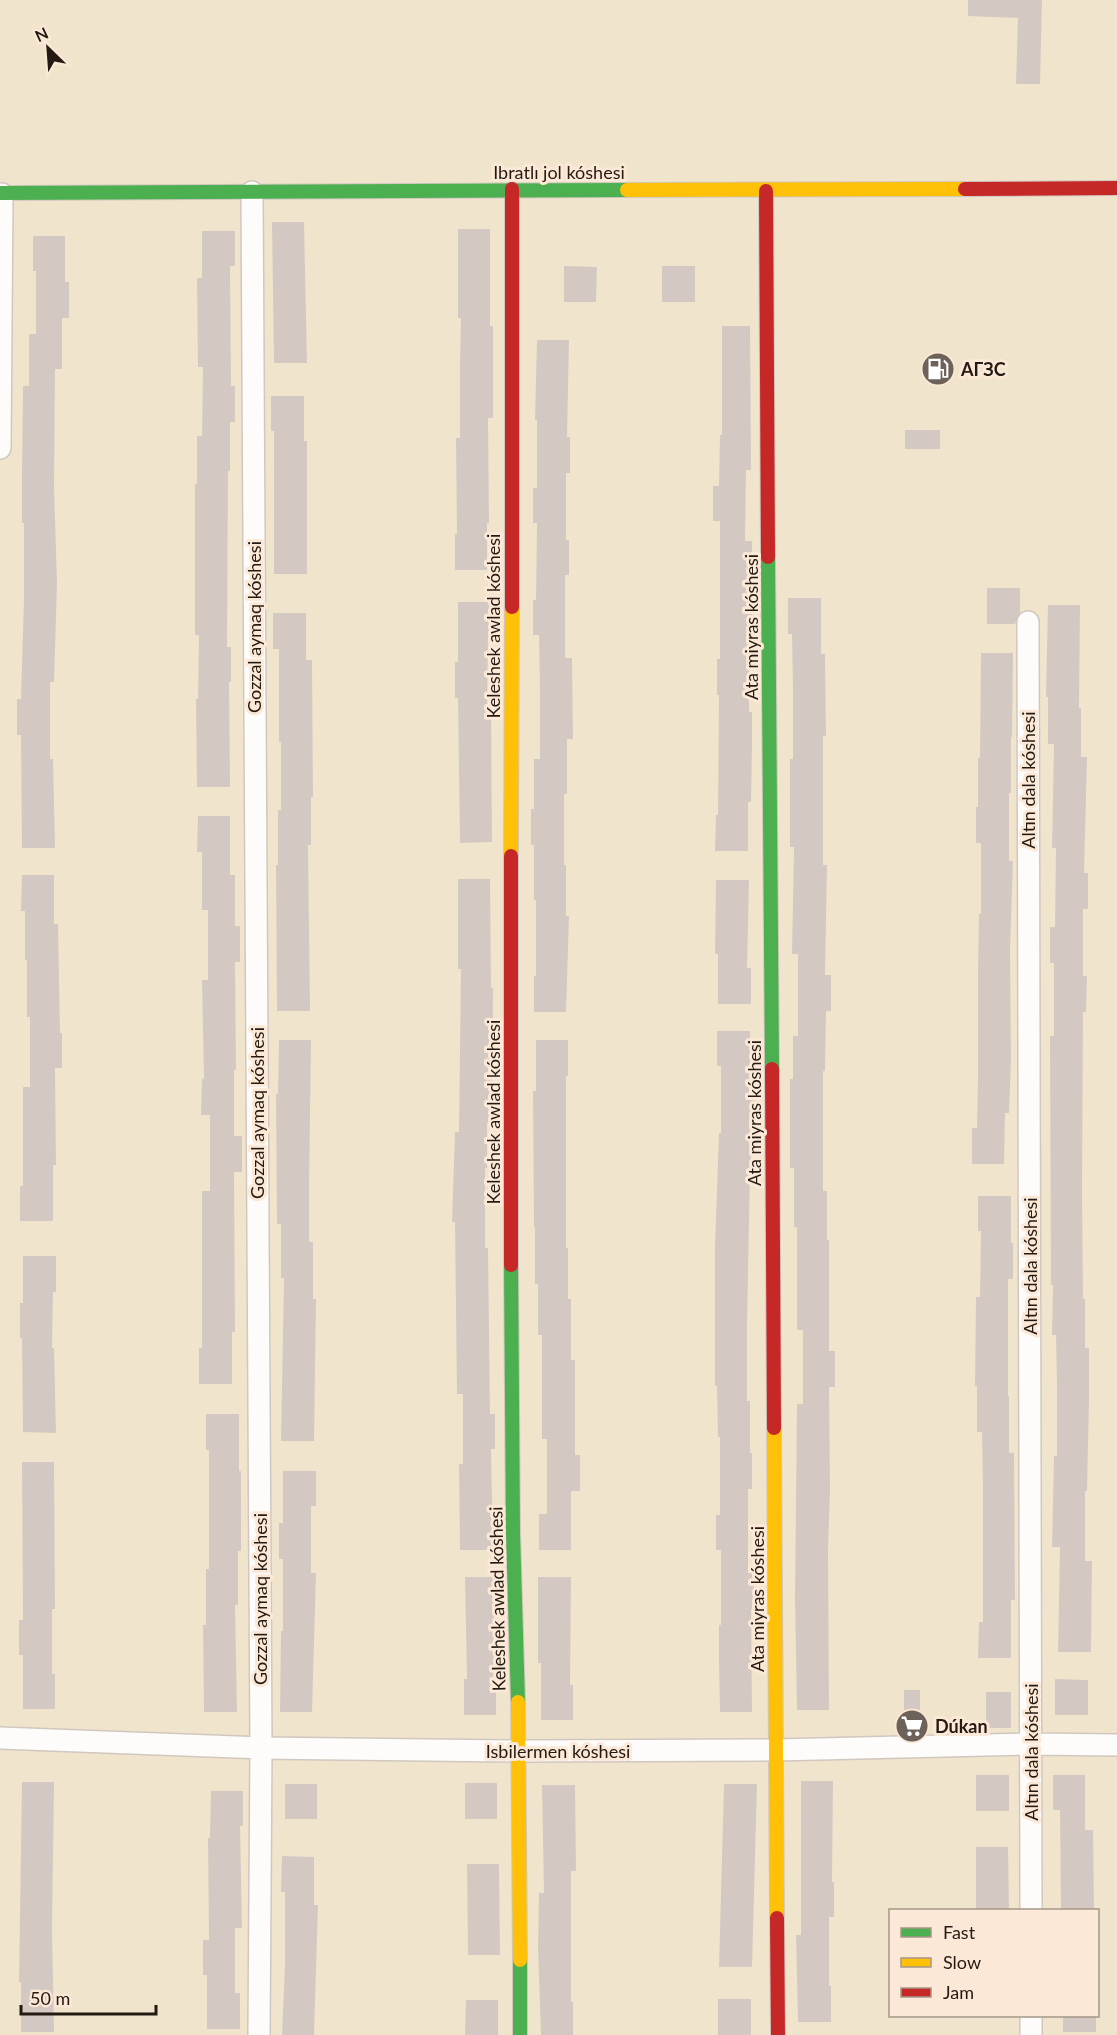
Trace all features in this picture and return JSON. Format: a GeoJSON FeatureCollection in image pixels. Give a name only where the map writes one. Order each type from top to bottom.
{"type":"FeatureCollection","features":[{"type":"Feature","properties":{"kind":"street","name":"Ibratlı jol kóshesi"},"geometry":{"type":"LineString","coordinates":[[1,194],[512,189],[766,191],[1117,188]]}},
{"type":"Feature","properties":{"kind":"street","name":"Keleshek awlad kóshesi"},"geometry":{"type":"LineString","coordinates":[[512,189],[511,1282],[513,1533],[519,1751],[520,2035]]}},
{"type":"Feature","properties":{"kind":"street","name":"Ata miyras kóshesi"},"geometry":{"type":"LineString","coordinates":[[766,191],[778,2035]]}},
{"type":"Feature","properties":{"kind":"street","name":"Gozzal aymaq kóshesi"},"geometry":{"type":"LineString","coordinates":[[252,192],[261,1748],[259,2035]]}},
{"type":"Feature","properties":{"kind":"street"},"geometry":{"type":"LineString","coordinates":[[0,448],[1,194]]}},
{"type":"Feature","properties":{"kind":"street","name":"Altın dala kóshesi"},"geometry":{"type":"LineString","coordinates":[[1028,622],[1031,1909]]}},
{"type":"Feature","properties":{"kind":"street","name":"Isbilermen kóshesi"},"geometry":{"type":"LineString","coordinates":[[0,1738],[261,1748],[519,1751],[776,1750],[1031,1744],[1117,1745]]}},
{"type":"Feature","properties":{"kind":"street"},"geometry":{"type":"LineString","coordinates":[[1031,2017],[1031,2035]]}},
{"type":"Feature","properties":{"kind":"sand"},"geometry":{"type":"Polygon","coordinates":[[[0,0],[1117,0],[1117,2035],[0,2035],[0,0]]]}},
{"type":"Feature","properties":{"kind":"building"},"geometry":{"type":"Polygon","coordinates":[[[968,0],[1042,0],[1040,84],[1016,84],[1018,18],[968,16],[968,0]]]}},
{"type":"Feature","properties":{"kind":"building"},"geometry":{"type":"Polygon","coordinates":[[[272,222],[304,222],[307,363],[274,363],[272,222]]]}},
{"type":"Feature","properties":{"kind":"building"},"geometry":{"type":"Polygon","coordinates":[[[458,229],[490,229],[493,418],[488,418],[487,570],[455,570],[456,438],[460,438],[461,318],[458,318],[458,229]]]}},
{"type":"Feature","properties":{"kind":"building"},"geometry":{"type":"Polygon","coordinates":[[[202,231],[235,231],[235,266],[230,266],[231,386],[235,386],[235,422],[230,422],[230,471],[228,471],[227,647],[231,647],[230,787],[197,787],[196,699],[198,699],[199,635],[195,635],[195,484],[197,484],[197,436],[202,436],[203,367],[198,367],[197,278],[202,278],[202,231]]]}},
{"type":"Feature","properties":{"kind":"building"},"geometry":{"type":"Polygon","coordinates":[[[33,236],[65,236],[65,282],[69,282],[69,318],[62,318],[62,369],[55,369],[54,487],[57,583],[54,682],[50,682],[50,759],[53,759],[55,848],[22,848],[21,735],[17,735],[17,699],[21,699],[24,599],[23,386],[29,386],[29,334],[36,334],[36,271],[33,271],[33,236]]]}},
{"type":"Feature","properties":{"kind":"building"},"geometry":{"type":"Polygon","coordinates":[[[564,266],[597,267],[596,302],[564,302],[564,266]]]}},
{"type":"Feature","properties":{"kind":"building"},"geometry":{"type":"Polygon","coordinates":[[[662,266],[695,266],[695,302],[662,302],[662,266]]]}},
{"type":"Feature","properties":{"kind":"building"},"geometry":{"type":"Polygon","coordinates":[[[722,326],[750,326],[751,470],[746,470],[745,541],[752,541],[749,712],[752,712],[752,747],[751,802],[748,802],[748,851],[715,851],[716,815],[718,815],[717,659],[720,659],[720,521],[713,521],[713,486],[719,486],[720,435],[722,435],[722,326]]]}},
{"type":"Feature","properties":{"kind":"building"},"geometry":{"type":"Polygon","coordinates":[[[537,340],[569,340],[567,437],[570,437],[570,473],[566,473],[566,540],[569,540],[569,575],[565,575],[565,658],[572,658],[573,739],[567,739],[567,794],[564,794],[566,916],[569,916],[566,1012],[534,1012],[536,900],[534,900],[534,845],[531,845],[531,809],[534,809],[534,759],[540,759],[539,635],[533,635],[533,600],[536,600],[537,523],[533,523],[533,488],[537,488],[537,420],[535,420],[537,340]]]}},
{"type":"Feature","properties":{"kind":"building"},"geometry":{"type":"Polygon","coordinates":[[[271,396],[304,396],[304,441],[307,441],[307,574],[274,574],[274,431],[271,431],[271,396]]]}},
{"type":"Feature","properties":{"kind":"building"},"geometry":{"type":"Polygon","coordinates":[[[905,430],[940,430],[940,449],[905,449],[905,430]]]}},
{"type":"Feature","properties":{"kind":"building"},"geometry":{"type":"Polygon","coordinates":[[[987,588],[1020,588],[1020,613],[1015,624],[987,624],[987,588]]]}},
{"type":"Feature","properties":{"kind":"building"},"geometry":{"type":"Polygon","coordinates":[[[788,598],[821,598],[821,654],[825,654],[823,865],[827,865],[825,975],[831,975],[831,1011],[826,1011],[825,1071],[823,1071],[823,1191],[827,1191],[827,1240],[829,1240],[829,1351],[835,1351],[835,1387],[829,1387],[829,1710],[797,1710],[795,1597],[797,1404],[803,1404],[803,1330],[797,1330],[797,1227],[794,1227],[794,1168],[790,1168],[790,1079],[793,1079],[793,1036],[798,1036],[798,954],[792,954],[794,847],[790,847],[790,759],[793,759],[793,689],[792,634],[788,634],[788,598]]]}},
{"type":"Feature","properties":{"kind":"building"},"geometry":{"type":"Polygon","coordinates":[[[458,602],[490,602],[487,710],[491,710],[492,842],[460,843],[458,698],[455,698],[455,662],[458,662],[458,602]]]}},
{"type":"Feature","properties":{"kind":"building"},"geometry":{"type":"Polygon","coordinates":[[[1048,605],[1080,605],[1081,757],[1087,757],[1084,873],[1088,873],[1088,909],[1083,909],[1083,976],[1087,976],[1086,1012],[1083,1012],[1082,1191],[1085,1348],[1089,1348],[1085,1561],[1092,1561],[1091,1652],[1058,1652],[1060,1547],[1052,1547],[1054,1456],[1057,1456],[1057,1384],[1056,1335],[1052,1335],[1053,1285],[1051,1285],[1050,1036],[1054,1036],[1054,963],[1050,963],[1050,927],[1055,927],[1056,848],[1052,848],[1054,744],[1048,744],[1048,697],[1046,697],[1048,605]]]}},
{"type":"Feature","properties":{"kind":"building"},"geometry":{"type":"Polygon","coordinates":[[[273,613],[306,613],[306,660],[312,660],[313,797],[311,797],[311,845],[308,845],[310,1011],[277,1011],[276,865],[278,865],[278,810],[281,810],[281,742],[279,742],[279,649],[273,649],[273,613]]]}},
{"type":"Feature","properties":{"kind":"building"},"geometry":{"type":"Polygon","coordinates":[[[981,653],[1013,653],[1011,793],[1009,793],[1009,861],[1013,861],[1010,949],[1011,1061],[1009,1113],[1005,1113],[1004,1164],[972,1164],[972,1128],[977,1128],[979,914],[981,914],[981,843],[976,843],[976,807],[978,807],[978,758],[980,758],[981,653]]]}},
{"type":"Feature","properties":{"kind":"building"},"geometry":{"type":"Polygon","coordinates":[[[198,816],[230,816],[230,875],[235,875],[235,926],[240,926],[240,962],[235,962],[234,1136],[242,1136],[242,1172],[234,1172],[235,1332],[232,1332],[232,1384],[199,1384],[199,1348],[202,1348],[202,1191],[210,1191],[210,1115],[201,1115],[202,1079],[204,1079],[202,980],[208,980],[208,910],[202,910],[202,852],[197,852],[198,816]]]}},
{"type":"Feature","properties":{"kind":"building"},"geometry":{"type":"Polygon","coordinates":[[[22,875],[54,875],[54,924],[58,924],[62,1068],[55,1068],[56,1165],[53,1165],[53,1221],[20,1221],[20,1186],[23,1186],[23,1087],[30,1087],[30,1017],[27,1017],[25,911],[21,911],[22,875]]]}},
{"type":"Feature","properties":{"kind":"building"},"geometry":{"type":"Polygon","coordinates":[[[458,879],[490,879],[491,988],[493,988],[492,1123],[487,1123],[485,1248],[488,1248],[490,1414],[495,1414],[495,1449],[491,1449],[493,1550],[460,1550],[459,1464],[463,1464],[463,1394],[457,1394],[455,1222],[452,1222],[455,1132],[459,1132],[461,969],[458,969],[458,879]]]}},
{"type":"Feature","properties":{"kind":"building"},"geometry":{"type":"Polygon","coordinates":[[[716,880],[749,880],[747,968],[751,968],[751,1004],[718,1004],[718,954],[715,954],[716,880]]]}},
{"type":"Feature","properties":{"kind":"building"},"geometry":{"type":"Polygon","coordinates":[[[717,1031],[750,1031],[750,1090],[754,1090],[754,1126],[751,1126],[747,1326],[747,1401],[750,1401],[750,1453],[752,1453],[752,1489],[748,1489],[748,1573],[754,1573],[754,1609],[751,1609],[752,1712],[720,1712],[721,1550],[716,1550],[716,1515],[720,1515],[720,1437],[718,1437],[717,1386],[715,1386],[715,1246],[719,1133],[721,1133],[721,1066],[717,1066],[717,1031]]]}},
{"type":"Feature","properties":{"kind":"building"},"geometry":{"type":"Polygon","coordinates":[[[279,1040],[311,1040],[309,1242],[313,1242],[313,1299],[316,1299],[314,1441],[281,1441],[284,1278],[281,1278],[281,1224],[277,1224],[276,1094],[278,1094],[279,1040]]]}},
{"type":"Feature","properties":{"kind":"building"},"geometry":{"type":"Polygon","coordinates":[[[536,1040],[568,1040],[566,1248],[568,1248],[568,1299],[571,1299],[571,1360],[575,1360],[575,1455],[580,1455],[580,1491],[571,1491],[571,1550],[539,1550],[539,1514],[547,1514],[547,1439],[542,1439],[542,1335],[538,1335],[538,1284],[535,1284],[533,1091],[536,1091],[536,1040]]]}},
{"type":"Feature","properties":{"kind":"building"},"geometry":{"type":"Polygon","coordinates":[[[978,1196],[1011,1196],[1013,1279],[1008,1279],[1008,1396],[1009,1453],[1014,1453],[1015,1600],[1011,1600],[1011,1658],[978,1658],[979,1622],[983,1622],[983,1489],[982,1432],[977,1432],[977,1386],[975,1386],[976,1297],[980,1297],[981,1231],[978,1231],[978,1196]]]}},
{"type":"Feature","properties":{"kind":"building"},"geometry":{"type":"Polygon","coordinates":[[[23,1256],[56,1256],[52,1348],[54,1348],[56,1433],[23,1432],[20,1303],[23,1303],[23,1256]]]}},
{"type":"Feature","properties":{"kind":"building"},"geometry":{"type":"Polygon","coordinates":[[[206,1414],[239,1414],[241,1551],[238,1551],[238,1605],[235,1605],[237,1712],[204,1712],[203,1625],[206,1625],[206,1569],[209,1569],[209,1450],[206,1450],[206,1414]]]}},
{"type":"Feature","properties":{"kind":"building"},"geometry":{"type":"Polygon","coordinates":[[[22,1462],[54,1462],[55,1609],[52,1609],[52,1674],[55,1674],[55,1709],[23,1709],[23,1655],[19,1655],[19,1620],[23,1620],[22,1462]]]}},
{"type":"Feature","properties":{"kind":"building"},"geometry":{"type":"Polygon","coordinates":[[[283,1471],[316,1471],[316,1506],[311,1506],[311,1573],[316,1573],[312,1712],[280,1712],[283,1559],[279,1559],[279,1523],[283,1523],[283,1471]]]}},
{"type":"Feature","properties":{"kind":"building"},"geometry":{"type":"Polygon","coordinates":[[[465,1577],[493,1577],[493,1582],[497,1582],[499,1666],[496,1666],[496,1715],[464,1715],[464,1679],[467,1679],[465,1577]]]}},
{"type":"Feature","properties":{"kind":"building"},"geometry":{"type":"Polygon","coordinates":[[[538,1577],[571,1577],[570,1685],[573,1685],[573,1720],[541,1720],[541,1663],[538,1663],[538,1577]]]}},
{"type":"Feature","properties":{"kind":"building"},"geometry":{"type":"Polygon","coordinates":[[[1055,1679],[1088,1680],[1088,1715],[1055,1715],[1055,1679]]]}},
{"type":"Feature","properties":{"kind":"building"},"geometry":{"type":"Polygon","coordinates":[[[904,1690],[920,1690],[920,1729],[904,1729],[904,1690]]]}},
{"type":"Feature","properties":{"kind":"building"},"geometry":{"type":"Polygon","coordinates":[[[986,1692],[1011,1692],[1011,1728],[986,1728],[986,1692]]]}},
{"type":"Feature","properties":{"kind":"building"},"geometry":{"type":"Polygon","coordinates":[[[976,1775],[1009,1775],[1009,1811],[976,1811],[976,1775]]]}},
{"type":"Feature","properties":{"kind":"building"},"geometry":{"type":"Polygon","coordinates":[[[1053,1775],[1085,1775],[1085,1830],[1093,1830],[1094,1909],[1061,1909],[1060,1810],[1053,1810],[1053,1775]]]}},
{"type":"Feature","properties":{"kind":"building"},"geometry":{"type":"Polygon","coordinates":[[[801,1781],[833,1781],[834,1917],[829,1917],[831,2022],[798,2022],[796,1935],[801,1935],[801,1781]]]}},
{"type":"Feature","properties":{"kind":"building"},"geometry":{"type":"Polygon","coordinates":[[[22,1782],[54,1782],[52,1930],[54,2032],[21,2032],[21,1982],[19,1982],[22,1782]]]}},
{"type":"Feature","properties":{"kind":"building"},"geometry":{"type":"Polygon","coordinates":[[[465,1783],[497,1783],[497,1819],[465,1819],[465,1783]]]}},
{"type":"Feature","properties":{"kind":"building"},"geometry":{"type":"Polygon","coordinates":[[[285,1784],[317,1784],[317,1819],[285,1819],[285,1784]]]}},
{"type":"Feature","properties":{"kind":"building"},"geometry":{"type":"Polygon","coordinates":[[[724,1784],[757,1784],[752,1967],[719,1967],[724,1784]]]}},
{"type":"Feature","properties":{"kind":"building"},"geometry":{"type":"Polygon","coordinates":[[[542,1785],[575,1785],[576,1871],[571,1871],[573,2035],[541,2035],[538,1948],[539,1893],[544,1893],[542,1785]]]}},
{"type":"Feature","properties":{"kind":"building"},"geometry":{"type":"Polygon","coordinates":[[[211,1791],[243,1791],[243,1826],[240,1826],[242,1928],[235,1928],[235,1993],[240,1993],[240,2029],[207,2029],[207,1975],[203,1975],[203,1940],[209,1940],[208,1838],[210,1838],[211,1791]]]}},
{"type":"Feature","properties":{"kind":"building"},"geometry":{"type":"Polygon","coordinates":[[[976,1847],[1008,1847],[1009,1909],[976,1909],[976,1847]]]}},
{"type":"Feature","properties":{"kind":"building"},"geometry":{"type":"Polygon","coordinates":[[[282,1856],[314,1857],[314,1905],[318,1905],[314,2035],[282,2035],[285,1892],[281,1892],[282,1856]]]}},
{"type":"Feature","properties":{"kind":"building"},"geometry":{"type":"Polygon","coordinates":[[[467,1864],[499,1864],[500,1955],[468,1955],[467,1864]]]}},
{"type":"Feature","properties":{"kind":"building"},"geometry":{"type":"Polygon","coordinates":[[[718,1999],[751,1999],[751,2035],[718,2035],[718,1999]]]}},
{"type":"Feature","properties":{"kind":"building"},"geometry":{"type":"Polygon","coordinates":[[[466,2000],[498,2000],[498,2035],[465,2035],[466,2000]]]}},
{"type":"Feature","properties":{"kind":"building"},"geometry":{"type":"Polygon","coordinates":[[[1063,2017],[1096,2017],[1096,2032],[1063,2032],[1063,2017]]]}},
{"type":"Feature","properties":{"kind":"traffic: fast"},"geometry":{"type":"LineString","coordinates":[[0,193],[627,190]]}},
{"type":"Feature","properties":{"kind":"traffic: fast"},"geometry":{"type":"LineString","coordinates":[[768,557],[772,1069]]}},
{"type":"Feature","properties":{"kind":"traffic: fast"},"geometry":{"type":"LineString","coordinates":[[511,1265],[513,1533],[518,1702]]}},
{"type":"Feature","properties":{"kind":"traffic: fast"},"geometry":{"type":"LineString","coordinates":[[520,1960],[520,2035]]}},
{"type":"Feature","properties":{"kind":"traffic: slow"},"geometry":{"type":"LineString","coordinates":[[627,190],[965,189]]}},
{"type":"Feature","properties":{"kind":"traffic: slow"},"geometry":{"type":"LineString","coordinates":[[511,856],[512,607]]}},
{"type":"Feature","properties":{"kind":"traffic: slow"},"geometry":{"type":"LineString","coordinates":[[774,1428],[777,1918]]}},
{"type":"Feature","properties":{"kind":"traffic: slow"},"geometry":{"type":"LineString","coordinates":[[518,1702],[520,1960]]}},
{"type":"Feature","properties":{"kind":"traffic: jam"},"geometry":{"type":"LineString","coordinates":[[965,189],[1117,188]]}},
{"type":"Feature","properties":{"kind":"traffic: jam"},"geometry":{"type":"LineString","coordinates":[[512,189],[512,607]]}},
{"type":"Feature","properties":{"kind":"traffic: jam"},"geometry":{"type":"LineString","coordinates":[[766,191],[768,557]]}},
{"type":"Feature","properties":{"kind":"traffic: jam"},"geometry":{"type":"LineString","coordinates":[[511,856],[511,1265]]}},
{"type":"Feature","properties":{"kind":"traffic: jam"},"geometry":{"type":"LineString","coordinates":[[772,1069],[774,1428]]}},
{"type":"Feature","properties":{"kind":"traffic: jam"},"geometry":{"type":"LineString","coordinates":[[777,1918],[778,2035]]}},
{"type":"Feature","properties":{"kind":"place","name":"АГЗС"},"geometry":{"type":"Point","coordinates":[938,369]}},
{"type":"Feature","properties":{"kind":"place","name":"Dúkan"},"geometry":{"type":"Point","coordinates":[912,1726]}}]}
